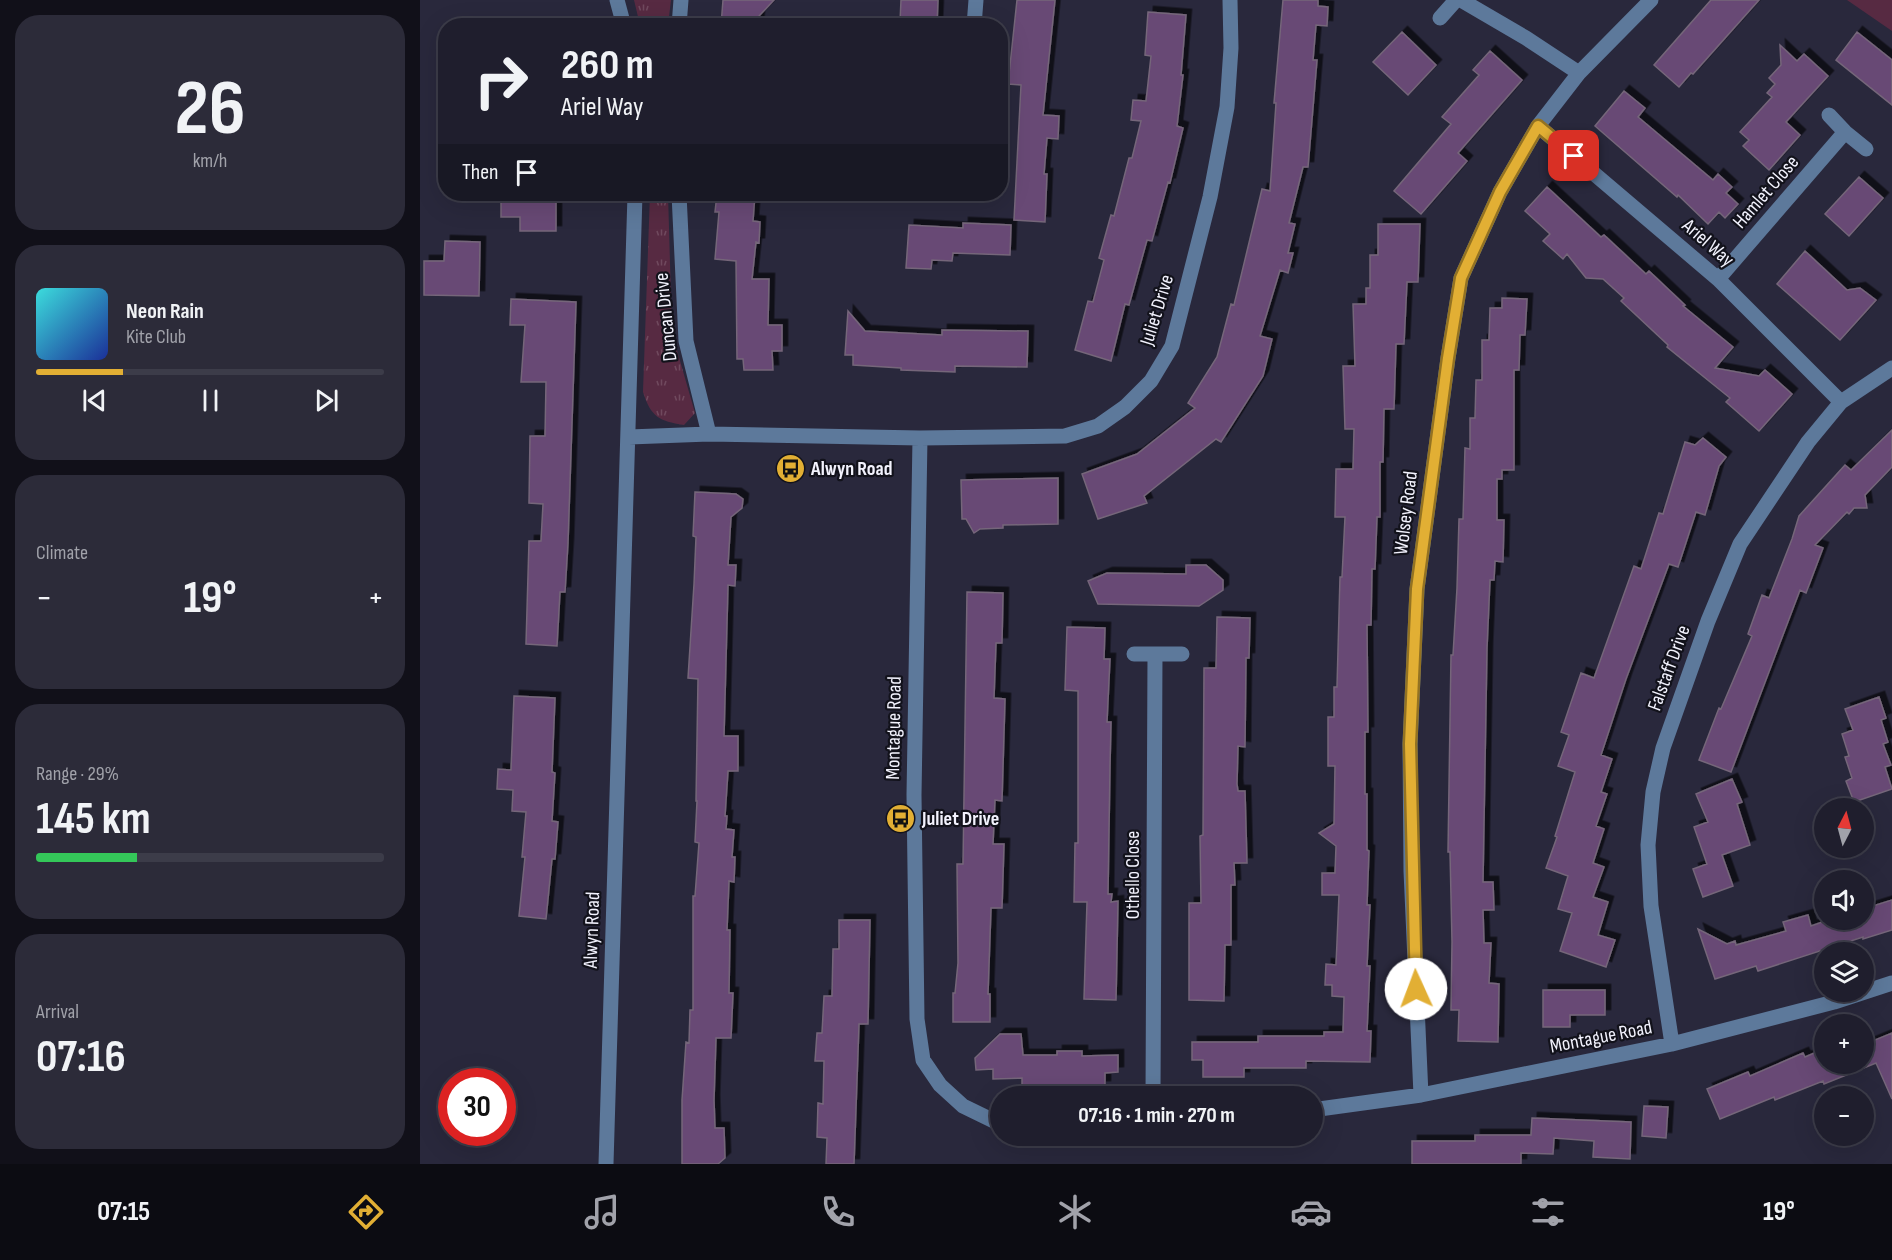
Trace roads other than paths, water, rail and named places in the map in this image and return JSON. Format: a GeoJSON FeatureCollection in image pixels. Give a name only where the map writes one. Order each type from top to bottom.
{"type":"FeatureCollection","features":[{"type":"Feature","properties":{"kind":"street"},"geometry":{"type":"LineString","coordinates":[[616,0],[622,18]]}},
{"type":"Feature","properties":{"kind":"street"},"geometry":{"type":"LineString","coordinates":[[680,18],[681,0]]}},
{"type":"Feature","properties":{"kind":"street"},"geometry":{"type":"LineString","coordinates":[[975,18],[976,0]]}},
{"type":"Feature","properties":{"kind":"street","name":"Juliet Drive"},"geometry":{"type":"LineString","coordinates":[[629,437],[709,434],[920,438],[1065,436],[1098,426],[1125,407],[1151,381],[1172,346],[1210,197],[1227,107],[1231,48],[1230,0]]}},
{"type":"Feature","properties":{"kind":"street"},"geometry":{"type":"LineString","coordinates":[[1440,18],[1456,0]]}},
{"type":"Feature","properties":{"kind":"street"},"geometry":{"type":"LineString","coordinates":[[1461,0],[1526,38],[1579,73]]}},
{"type":"Feature","properties":{"kind":"street","name":"Wolsey Road"},"geometry":{"type":"LineString","coordinates":[[1421,1095],[1412,871],[1410,744],[1417,589],[1461,278],[1500,192],[1538,126],[1579,73],[1651,0]]}},
{"type":"Feature","properties":{"kind":"street"},"geometry":{"type":"LineString","coordinates":[[1829,115],[1866,149]]}},
{"type":"Feature","properties":{"kind":"street","name":"Ariel Way"},"geometry":{"type":"LineString","coordinates":[[1538,126],[1718,279],[1841,402]]}},
{"type":"Feature","properties":{"kind":"street","name":"Hamlet Close"},"geometry":{"type":"LineString","coordinates":[[1718,279],[1845,132]]}},
{"type":"Feature","properties":{"kind":"street","name":"Alwyn Road"},"geometry":{"type":"LineString","coordinates":[[606,1164],[635,201]]}},
{"type":"Feature","properties":{"kind":"street","name":"Duncan Drive"},"geometry":{"type":"LineString","coordinates":[[679,201],[686,340],[709,434]]}},
{"type":"Feature","properties":{"kind":"street","name":"Falstaff Drive"},"geometry":{"type":"LineString","coordinates":[[1672,1044],[1652,906],[1648,845],[1653,792],[1662,748],[1708,621],[1740,544],[1808,442],[1841,402],[1892,369]]}},
{"type":"Feature","properties":{"kind":"street","name":"Montague Road"},"geometry":{"type":"LineString","coordinates":[[920,438],[914,795],[917,1019],[923,1060],[940,1085],[963,1106],[990,1120]]}},
{"type":"Feature","properties":{"kind":"street"},"geometry":{"type":"LineString","coordinates":[[1134,654],[1182,654]]}},
{"type":"Feature","properties":{"kind":"street","name":"Othello Close"},"geometry":{"type":"LineString","coordinates":[[1153,1086],[1155,654]]}},
{"type":"Feature","properties":{"kind":"street","name":"Montague Road"},"geometry":{"type":"LineString","coordinates":[[1323,1108],[1421,1095],[1672,1044],[1834,1002],[1892,983]]}},
{"type":"Feature","properties":{"kind":"place","name":"Alwyn Road"},"geometry":{"type":"Point","coordinates":[790,469]}},
{"type":"Feature","properties":{"kind":"place","name":"Juliet Drive"},"geometry":{"type":"Point","coordinates":[901,819]}}]}
